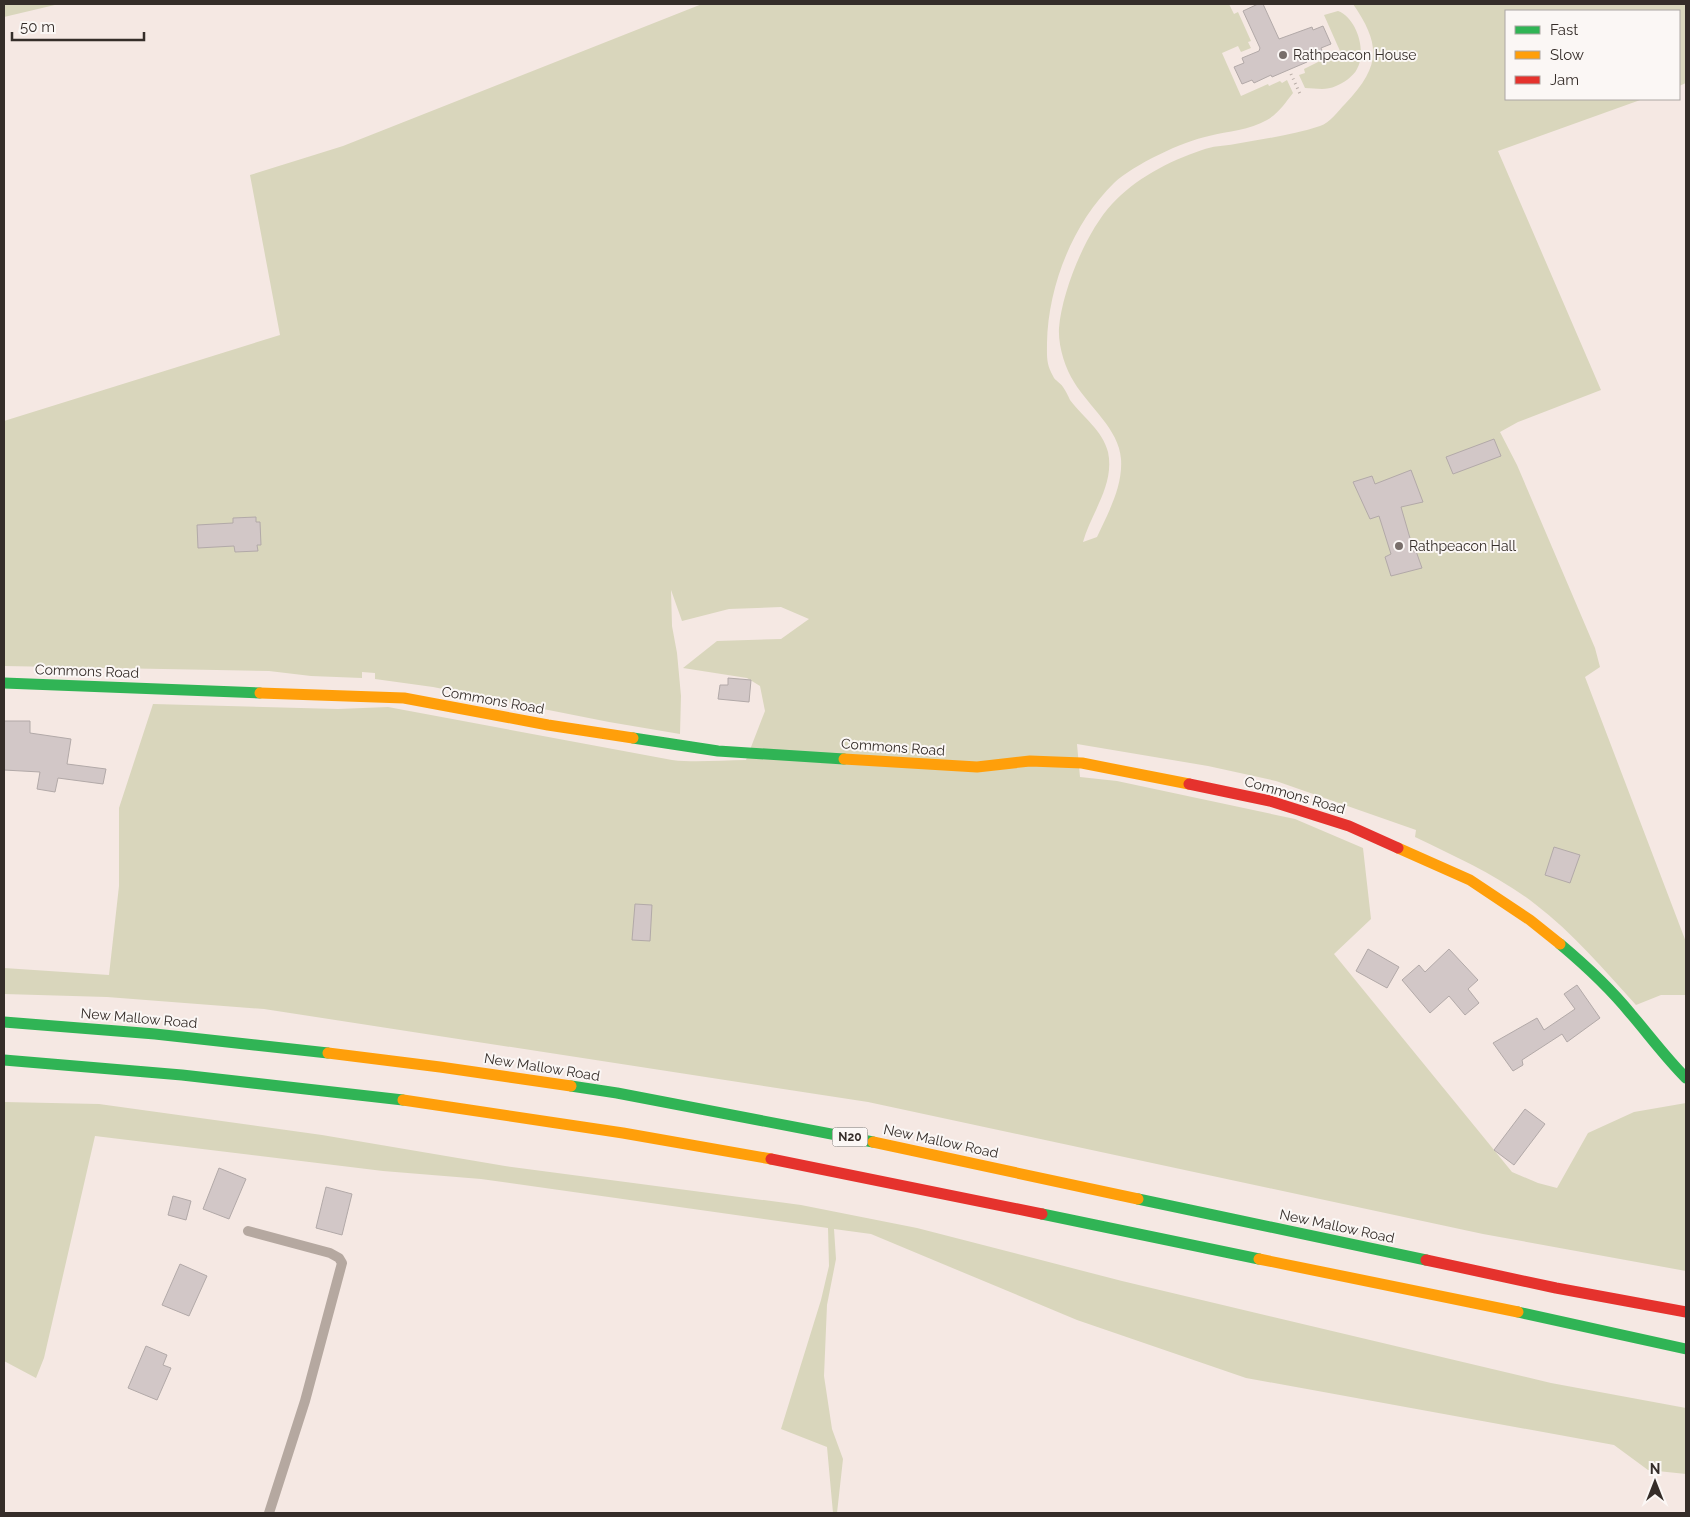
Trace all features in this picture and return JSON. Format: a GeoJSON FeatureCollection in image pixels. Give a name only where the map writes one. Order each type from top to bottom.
{"type":"FeatureCollection","features":[{"type":"Feature","properties":{"kind":"main road","name":"Commons Road"},"geometry":{"type":"LineString","coordinates":[[4,683],[404,698],[548,725],[718,751],[977,767],[1030,761],[1082,763],[1270,801],[1349,826],[1470,880],[1530,920],[1583,963],[1630,1012],[1669,1061],[1686,1078]]}},
{"type":"Feature","properties":{"kind":"main road","name":"New Mallow Road"},"geometry":{"type":"LineString","coordinates":[[4,1022],[164,1035],[329,1053],[617,1093],[849,1137],[1556,1288],[1686,1312]]}},
{"type":"Feature","properties":{"kind":"main road"},"geometry":{"type":"LineString","coordinates":[[4,1060],[242,1081],[367,1096],[560,1123],[714,1149],[926,1190],[1686,1350]]}},
{"type":"Feature","properties":{"kind":"lane"},"geometry":{"type":"LineString","coordinates":[[248,1231],[330,1253],[339,1258],[342,1263],[305,1401],[269,1513]]}},
{"type":"Feature","properties":{"kind":"path"},"geometry":{"type":"LineString","coordinates":[[1291,74],[1300,94]]}},
{"type":"Feature","properties":{"kind":"shaded area"},"geometry":{"type":"Polygon","coordinates":[[[4,4],[59,4],[4,17],[4,4]]]}},
{"type":"Feature","properties":{"kind":"shaded area"},"geometry":{"type":"Polygon","coordinates":[[[702,4],[1229,4],[1234,14],[1238,12],[1251,41],[1248,42],[1251,48],[1241,52],[1238,46],[1222,53],[1241,96],[1268,84],[1269,86],[1287,80],[1293,93],[1278,111],[1267,120],[1246,128],[1186,143],[1159,155],[1122,176],[1099,199],[1075,236],[1058,278],[1052,300],[1048,321],[1048,364],[1054,378],[1062,385],[1070,400],[1102,437],[1108,452],[1108,476],[1105,487],[1083,542],[1097,537],[1106,519],[1120,480],[1121,459],[1115,438],[1080,391],[1068,370],[1061,349],[1059,328],[1065,297],[1077,263],[1102,216],[1121,195],[1153,172],[1190,154],[1210,148],[1299,132],[1320,126],[1330,120],[1357,91],[1371,67],[1373,56],[1369,32],[1353,4],[1686,4],[1686,83],[1680,86],[1680,10],[1505,10],[1505,100],[1640,100],[1498,151],[1601,390],[1518,422],[1500,432],[1517,465],[1595,648],[1600,667],[1585,677],[1686,942],[1686,995],[1661,995],[1636,1005],[1575,939],[1549,915],[1521,894],[1492,876],[1415,837],[1416,830],[1276,781],[1208,766],[1077,744],[1080,777],[1117,781],[1295,819],[1363,848],[1371,919],[1334,954],[1512,1172],[1538,1183],[1557,1188],[1588,1133],[1634,1112],[1686,1103],[1686,1271],[1483,1234],[868,1102],[264,1009],[107,997],[4,994],[4,968],[109,975],[119,886],[119,808],[153,704],[338,709],[388,707],[672,760],[746,760],[765,711],[760,686],[747,678],[683,668],[717,641],[781,639],[809,619],[781,607],[729,609],[682,621],[671,590],[672,626],[677,653],[681,696],[680,734],[433,687],[375,679],[375,673],[362,672],[362,678],[311,676],[269,671],[4,666],[4,421],[280,335],[250,175],[343,146],[702,4]]]}},
{"type":"Feature","properties":{"kind":"shaded area"},"geometry":{"type":"Polygon","coordinates":[[[1338,11],[1350,21],[1358,36],[1361,54],[1357,69],[1348,79],[1332,88],[1305,88],[1299,75],[1305,73],[1304,69],[1340,51],[1324,15],[1338,11]]]}},
{"type":"Feature","properties":{"kind":"shaded area"},"geometry":{"type":"Polygon","coordinates":[[[4,1102],[99,1104],[322,1135],[505,1166],[801,1205],[917,1228],[1122,1281],[1551,1383],[1686,1408],[1686,1474],[1648,1470],[1614,1445],[1246,1378],[1077,1320],[871,1234],[834,1229],[836,1259],[827,1305],[824,1376],[832,1429],[843,1459],[837,1513],[833,1513],[827,1447],[781,1429],[821,1300],[829,1266],[828,1228],[481,1179],[383,1171],[95,1136],[44,1358],[36,1378],[4,1361],[4,1102]]]}},
{"type":"Feature","properties":{"kind":"building","name":"Rathpeacon House"},"geometry":{"type":"Polygon","coordinates":[[[1258,4],[1263,4],[1279,39],[1312,27],[1313,30],[1323,26],[1331,44],[1321,48],[1323,53],[1306,60],[1307,62],[1272,77],[1271,75],[1254,83],[1252,80],[1242,84],[1234,67],[1244,63],[1242,58],[1259,51],[1260,48],[1243,11],[1258,4]]]}},
{"type":"Feature","properties":{"kind":"building"},"geometry":{"type":"Polygon","coordinates":[[[1494,439],[1501,456],[1453,474],[1446,457],[1494,439]]]}},
{"type":"Feature","properties":{"kind":"building"},"geometry":{"type":"Polygon","coordinates":[[[1411,470],[1423,502],[1401,507],[1414,552],[1416,551],[1422,568],[1391,576],[1385,557],[1391,554],[1379,516],[1370,519],[1353,482],[1372,476],[1375,484],[1411,470]]]}},
{"type":"Feature","properties":{"kind":"building"},"geometry":{"type":"Polygon","coordinates":[[[256,517],[256,522],[260,522],[261,545],[257,545],[258,551],[235,552],[234,546],[198,548],[197,525],[233,523],[233,518],[256,517]]]}},
{"type":"Feature","properties":{"kind":"building"},"geometry":{"type":"Polygon","coordinates":[[[728,678],[751,680],[749,702],[718,699],[720,685],[728,685],[728,678]]]}},
{"type":"Feature","properties":{"kind":"building"},"geometry":{"type":"Polygon","coordinates":[[[4,721],[30,721],[30,733],[71,739],[67,764],[106,769],[103,784],[58,778],[55,792],[37,789],[40,772],[4,770],[4,721]]]}},
{"type":"Feature","properties":{"kind":"building"},"geometry":{"type":"Polygon","coordinates":[[[1554,847],[1580,855],[1570,883],[1545,875],[1554,847]]]}},
{"type":"Feature","properties":{"kind":"building"},"geometry":{"type":"Polygon","coordinates":[[[635,904],[652,905],[650,941],[632,940],[635,904]]]}},
{"type":"Feature","properties":{"kind":"building"},"geometry":{"type":"Polygon","coordinates":[[[1368,949],[1399,967],[1387,988],[1356,971],[1368,949]]]}},
{"type":"Feature","properties":{"kind":"building"},"geometry":{"type":"Polygon","coordinates":[[[1449,949],[1478,980],[1468,989],[1479,1003],[1465,1015],[1449,996],[1430,1013],[1402,980],[1419,965],[1425,972],[1449,949]]]}},
{"type":"Feature","properties":{"kind":"building"},"geometry":{"type":"Polygon","coordinates":[[[1577,985],[1600,1018],[1567,1042],[1562,1034],[1522,1060],[1523,1065],[1513,1071],[1493,1043],[1537,1018],[1544,1030],[1575,1009],[1564,994],[1577,985]]]}},
{"type":"Feature","properties":{"kind":"building"},"geometry":{"type":"Polygon","coordinates":[[[1525,1109],[1545,1124],[1514,1165],[1494,1150],[1525,1109]]]}},
{"type":"Feature","properties":{"kind":"building"},"geometry":{"type":"Polygon","coordinates":[[[219,1168],[246,1179],[229,1219],[203,1209],[219,1168]]]}},
{"type":"Feature","properties":{"kind":"building"},"geometry":{"type":"Polygon","coordinates":[[[326,1187],[352,1194],[342,1235],[316,1228],[326,1187]]]}},
{"type":"Feature","properties":{"kind":"building"},"geometry":{"type":"Polygon","coordinates":[[[173,1196],[191,1201],[186,1220],[168,1215],[173,1196]]]}},
{"type":"Feature","properties":{"kind":"building"},"geometry":{"type":"Polygon","coordinates":[[[180,1264],[207,1276],[189,1316],[162,1305],[180,1264]]]}},
{"type":"Feature","properties":{"kind":"building"},"geometry":{"type":"Polygon","coordinates":[[[146,1346],[167,1355],[163,1365],[171,1368],[157,1400],[128,1388],[146,1346]]]}},
{"type":"Feature","properties":{"kind":"traffic: fast"},"geometry":{"type":"LineString","coordinates":[[4,683],[260,693]]}},
{"type":"Feature","properties":{"kind":"traffic: fast"},"geometry":{"type":"LineString","coordinates":[[633,738],[718,751],[844,759]]}},
{"type":"Feature","properties":{"kind":"traffic: fast"},"geometry":{"type":"LineString","coordinates":[[1560,944],[1615,995],[1686,1078]]}},
{"type":"Feature","properties":{"kind":"traffic: fast"},"geometry":{"type":"LineString","coordinates":[[4,1022],[155,1034],[328,1053]]}},
{"type":"Feature","properties":{"kind":"traffic: fast"},"geometry":{"type":"LineString","coordinates":[[4,1060],[182,1075],[403,1100]]}},
{"type":"Feature","properties":{"kind":"traffic: fast"},"geometry":{"type":"LineString","coordinates":[[571,1086],[617,1093],[873,1142]]}},
{"type":"Feature","properties":{"kind":"traffic: fast"},"geometry":{"type":"LineString","coordinates":[[1138,1199],[1426,1260]]}},
{"type":"Feature","properties":{"kind":"traffic: fast"},"geometry":{"type":"LineString","coordinates":[[1042,1214],[1259,1259]]}},
{"type":"Feature","properties":{"kind":"traffic: fast"},"geometry":{"type":"LineString","coordinates":[[1518,1312],[1686,1349]]}},
{"type":"Feature","properties":{"kind":"traffic: slow"},"geometry":{"type":"LineString","coordinates":[[260,693],[404,698],[548,725],[633,738]]}},
{"type":"Feature","properties":{"kind":"traffic: slow"},"geometry":{"type":"LineString","coordinates":[[844,759],[977,767],[1030,761],[1082,763],[1189,784]]}},
{"type":"Feature","properties":{"kind":"traffic: slow"},"geometry":{"type":"LineString","coordinates":[[1398,848],[1470,880],[1530,920],[1560,944]]}},
{"type":"Feature","properties":{"kind":"traffic: slow"},"geometry":{"type":"LineString","coordinates":[[328,1053],[571,1086]]}},
{"type":"Feature","properties":{"kind":"traffic: slow"},"geometry":{"type":"LineString","coordinates":[[403,1100],[623,1133],[771,1159]]}},
{"type":"Feature","properties":{"kind":"traffic: slow"},"geometry":{"type":"LineString","coordinates":[[873,1142],[1138,1199]]}},
{"type":"Feature","properties":{"kind":"traffic: slow"},"geometry":{"type":"LineString","coordinates":[[1259,1259],[1518,1312]]}},
{"type":"Feature","properties":{"kind":"traffic: jam"},"geometry":{"type":"LineString","coordinates":[[1189,784],[1270,801],[1349,826],[1398,848]]}},
{"type":"Feature","properties":{"kind":"traffic: jam"},"geometry":{"type":"LineString","coordinates":[[771,1159],[1042,1214]]}},
{"type":"Feature","properties":{"kind":"traffic: jam"},"geometry":{"type":"LineString","coordinates":[[1426,1260],[1556,1288],[1686,1312]]}},
{"type":"Feature","properties":{"kind":"place","name":"Rathpeacon House"},"geometry":{"type":"Point","coordinates":[1283,55]}},
{"type":"Feature","properties":{"kind":"place","name":"Rathpeacon Hall"},"geometry":{"type":"Point","coordinates":[1399,546]}}]}
